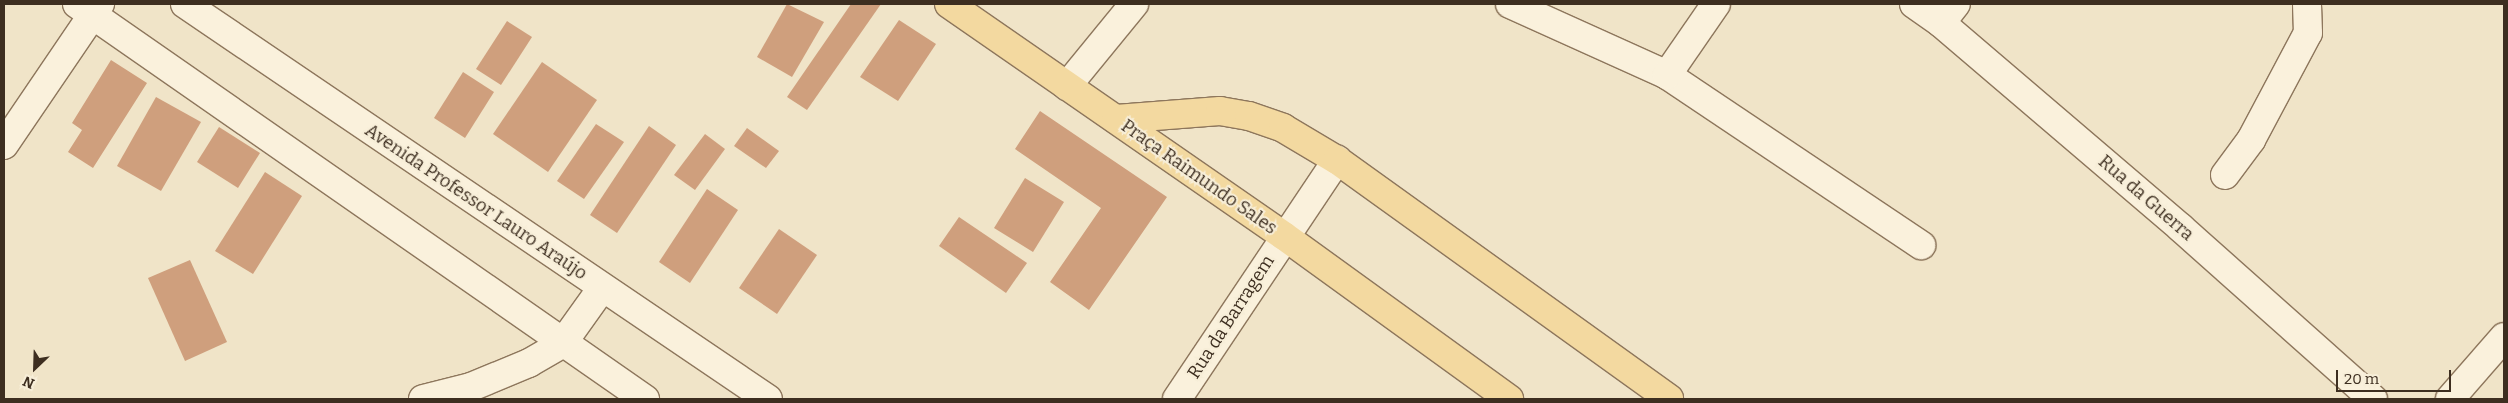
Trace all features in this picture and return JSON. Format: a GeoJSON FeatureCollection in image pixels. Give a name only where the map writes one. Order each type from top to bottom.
{"type":"FeatureCollection","features":[{"type":"Feature","properties":{"kind":"main road"},"geometry":{"type":"LineString","coordinates":[[949,4],[1116,119]]}},
{"type":"Feature","properties":{"kind":"main road","name":"Praça Raimundo Sales"},"geometry":{"type":"LineString","coordinates":[[1116,119],[1220,112],[1249,116],[1283,128],[1337,160],[1668,399]]}},
{"type":"Feature","properties":{"kind":"main road","name":"Praça Raimundo Sales"},"geometry":{"type":"LineString","coordinates":[[1116,119],[1284,236],[1509,399]]}},
{"type":"Feature","properties":{"kind":"street","name":"Avenida Professor Lauro Araújo"},"geometry":{"type":"LineString","coordinates":[[185,4],[768,399]]}},
{"type":"Feature","properties":{"kind":"street"},"geometry":{"type":"LineString","coordinates":[[1067,86],[1134,4]]}},
{"type":"Feature","properties":{"kind":"street"},"geometry":{"type":"LineString","coordinates":[[1510,4],[1667,75],[1921,245]]}},
{"type":"Feature","properties":{"kind":"street"},"geometry":{"type":"LineString","coordinates":[[1667,75],[1716,4]]}},
{"type":"Feature","properties":{"kind":"street","name":"Rua da Guerra"},"geometry":{"type":"LineString","coordinates":[[1914,4],[1948,13],[2181,228],[2373,399]]}},
{"type":"Feature","properties":{"kind":"street"},"geometry":{"type":"LineString","coordinates":[[2225,175],[2251,140],[2308,33],[2307,4]]}},
{"type":"Feature","properties":{"kind":"street"},"geometry":{"type":"LineString","coordinates":[[4,145],[90,7],[562,344],[645,399]]}},
{"type":"Feature","properties":{"kind":"street","name":"Rua da Barragem"},"geometry":{"type":"LineString","coordinates":[[1177,399],[1284,236],[1337,160]]}},
{"type":"Feature","properties":{"kind":"street"},"geometry":{"type":"LineString","coordinates":[[422,399],[479,383],[529,363],[562,344],[602,288]]}},
{"type":"Feature","properties":{"kind":"street"},"geometry":{"type":"LineString","coordinates":[[2450,399],[2504,338]]}},
{"type":"Feature","properties":{"kind":"building"},"geometry":{"type":"Polygon","coordinates":[[[787,4],[824,22],[792,77],[757,57],[787,4]]]}},
{"type":"Feature","properties":{"kind":"building"},"geometry":{"type":"Polygon","coordinates":[[[851,4],[881,4],[807,110],[787,97],[851,4]]]}},
{"type":"Feature","properties":{"kind":"building"},"geometry":{"type":"Polygon","coordinates":[[[899,20],[936,44],[898,101],[860,77],[899,20]]]}},
{"type":"Feature","properties":{"kind":"building"},"geometry":{"type":"Polygon","coordinates":[[[507,21],[532,37],[501,85],[476,69],[507,21]]]}},
{"type":"Feature","properties":{"kind":"building"},"geometry":{"type":"Polygon","coordinates":[[[111,60],[147,83],[93,168],[68,152],[82,130],[72,123],[111,60]]]}},
{"type":"Feature","properties":{"kind":"building"},"geometry":{"type":"Polygon","coordinates":[[[542,62],[597,100],[548,172],[493,134],[542,62]]]}},
{"type":"Feature","properties":{"kind":"building"},"geometry":{"type":"Polygon","coordinates":[[[463,72],[494,92],[465,138],[434,118],[463,72]]]}},
{"type":"Feature","properties":{"kind":"building"},"geometry":{"type":"Polygon","coordinates":[[[156,97],[201,122],[161,191],[117,166],[156,97]]]}},
{"type":"Feature","properties":{"kind":"building"},"geometry":{"type":"Polygon","coordinates":[[[1040,111],[1167,197],[1089,310],[1050,282],[1101,208],[1015,149],[1040,111]]]}},
{"type":"Feature","properties":{"kind":"building"},"geometry":{"type":"Polygon","coordinates":[[[596,124],[624,142],[584,199],[557,181],[596,124]]]}},
{"type":"Feature","properties":{"kind":"building"},"geometry":{"type":"Polygon","coordinates":[[[649,126],[676,145],[617,233],[590,215],[649,126]]]}},
{"type":"Feature","properties":{"kind":"building"},"geometry":{"type":"Polygon","coordinates":[[[219,127],[260,153],[238,188],[197,162],[219,127]]]}},
{"type":"Feature","properties":{"kind":"building"},"geometry":{"type":"Polygon","coordinates":[[[747,128],[779,151],[766,168],[734,146],[747,128]]]}},
{"type":"Feature","properties":{"kind":"building"},"geometry":{"type":"Polygon","coordinates":[[[705,134],[725,149],[695,190],[674,175],[705,134]]]}},
{"type":"Feature","properties":{"kind":"building"},"geometry":{"type":"Polygon","coordinates":[[[265,172],[302,196],[253,274],[215,251],[265,172]]]}},
{"type":"Feature","properties":{"kind":"building"},"geometry":{"type":"Polygon","coordinates":[[[1025,178],[1064,202],[1033,252],[994,228],[1025,178]]]}},
{"type":"Feature","properties":{"kind":"building"},"geometry":{"type":"Polygon","coordinates":[[[707,189],[738,210],[690,283],[659,262],[707,189]]]}},
{"type":"Feature","properties":{"kind":"building"},"geometry":{"type":"Polygon","coordinates":[[[959,217],[1027,263],[1006,293],[939,246],[959,217]]]}},
{"type":"Feature","properties":{"kind":"building"},"geometry":{"type":"Polygon","coordinates":[[[779,229],[817,255],[777,314],[739,288],[779,229]]]}},
{"type":"Feature","properties":{"kind":"building"},"geometry":{"type":"Polygon","coordinates":[[[190,260],[227,342],[185,361],[148,278],[190,260]]]}}]}
